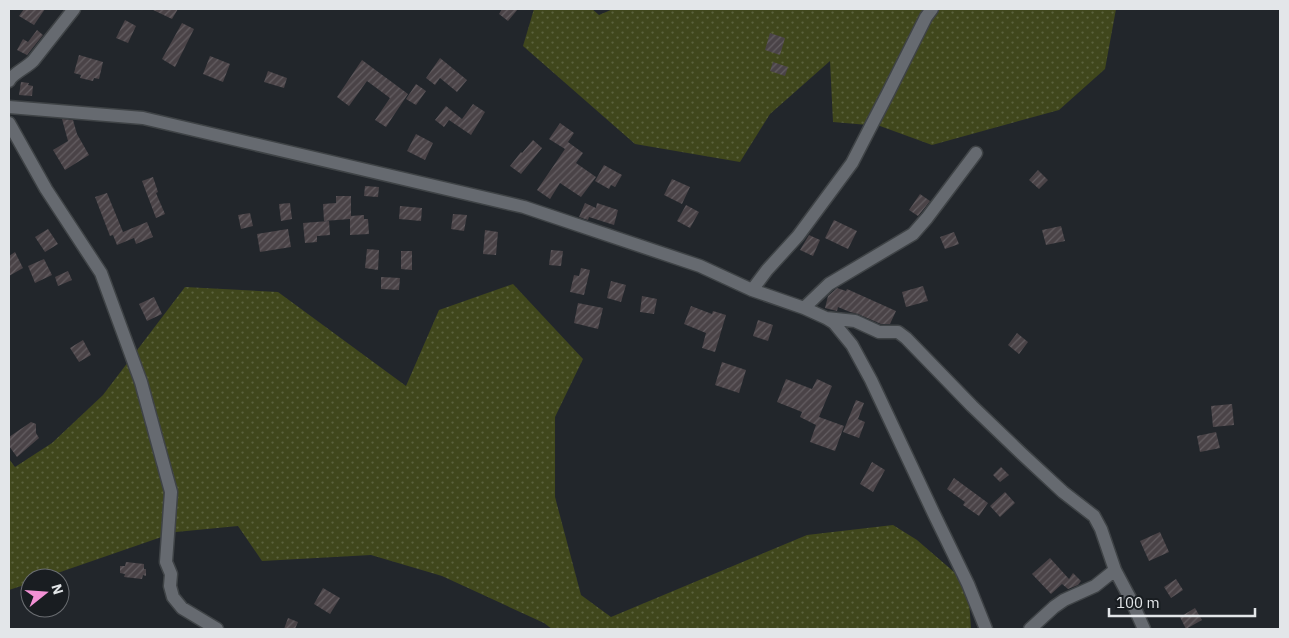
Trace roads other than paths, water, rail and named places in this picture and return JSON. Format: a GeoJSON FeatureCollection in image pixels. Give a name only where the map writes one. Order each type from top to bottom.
{"type":"FeatureCollection","features":[{"type":"Feature","properties":{"kind":"street"},"geometry":{"type":"LineString","coordinates":[[9,81],[10,77],[25,69],[74,9]]}},
{"type":"Feature","properties":{"kind":"street"},"geometry":{"type":"LineString","coordinates":[[752,290],[767,270],[798,236],[852,163],[926,17],[932,9]]}},
{"type":"Feature","properties":{"kind":"street"},"geometry":{"type":"LineString","coordinates":[[9,107],[143,118],[426,184],[478,198],[524,207],[700,266],[752,290],[804,308],[826,318],[834,323],[852,345],[968,584],[986,629]]}},
{"type":"Feature","properties":{"kind":"street"},"geometry":{"type":"LineString","coordinates":[[9,123],[46,189],[101,273],[142,382],[171,492],[166,562],[171,574],[170,586],[173,597],[182,608],[218,629]]}},
{"type":"Feature","properties":{"kind":"street"},"geometry":{"type":"LineString","coordinates":[[804,308],[829,284],[913,234],[976,153]]}},
{"type":"Feature","properties":{"kind":"street"},"geometry":{"type":"LineString","coordinates":[[826,318],[855,321],[879,332],[898,332],[1022,454],[1094,516],[1101,529],[1115,570],[1144,629]]}},
{"type":"Feature","properties":{"kind":"street"},"geometry":{"type":"LineString","coordinates":[[1030,629],[1064,600],[1095,586],[1115,570]]}}]}
